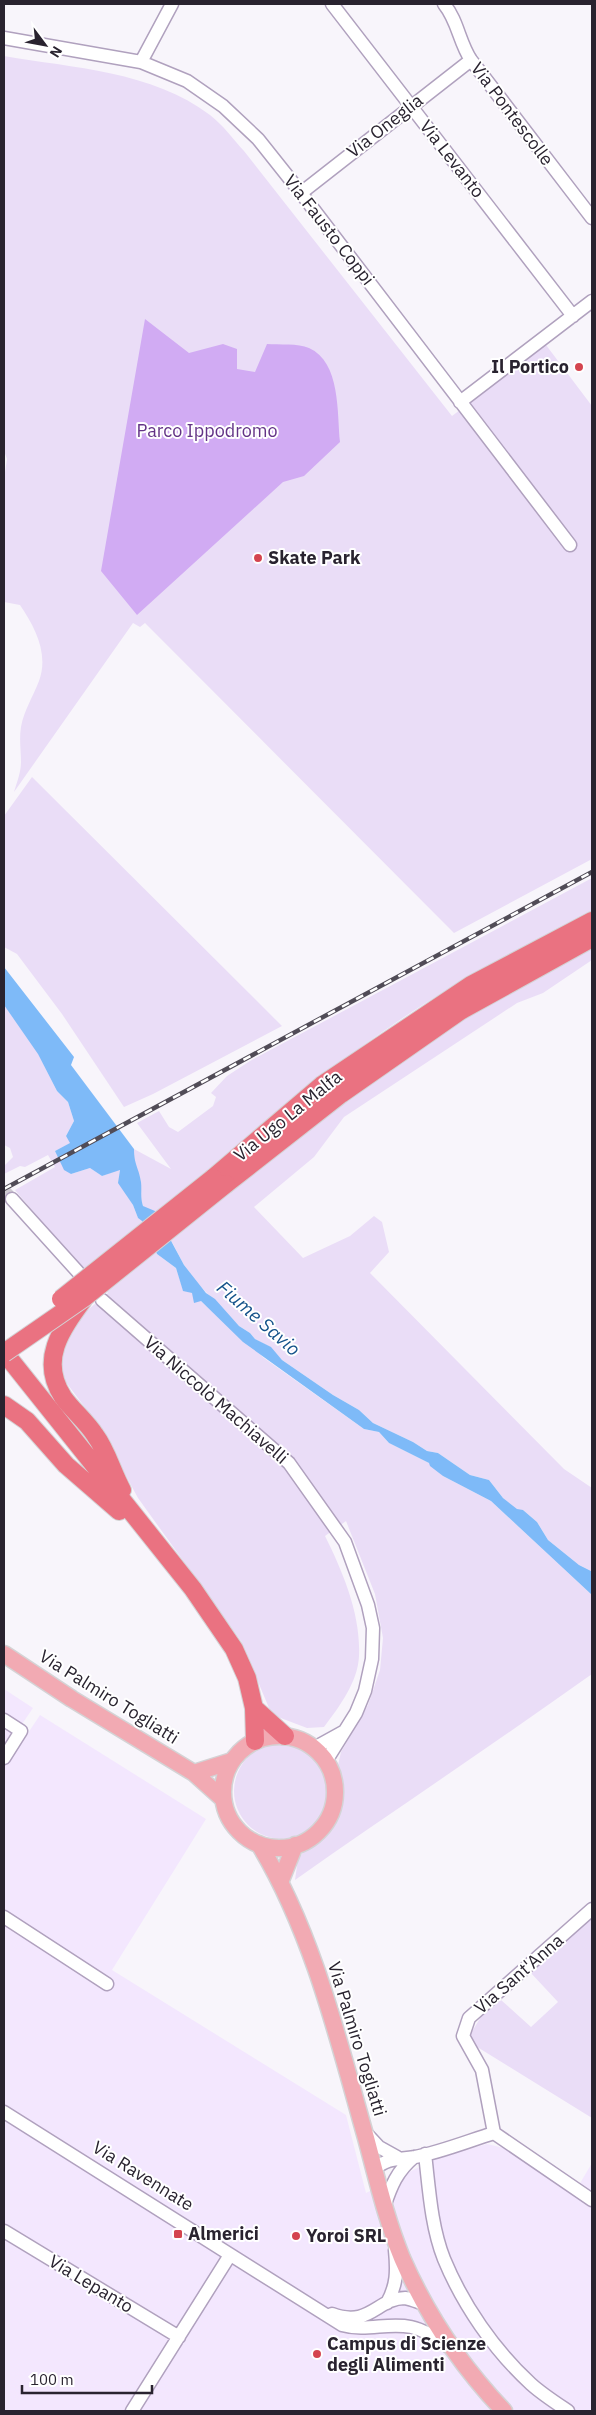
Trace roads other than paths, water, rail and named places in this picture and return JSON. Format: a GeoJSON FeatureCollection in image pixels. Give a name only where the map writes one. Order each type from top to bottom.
{"type":"FeatureCollection","features":[{"type":"Feature","properties":{"kind":"highway","name":"Via Ugo La Malfa"},"geometry":{"type":"LineString","coordinates":[[4,1352],[93,1298],[322,1085],[472,985],[592,921]]}},
{"type":"Feature","properties":{"kind":"highway","name":"Via Ugo La Malfa"},"geometry":{"type":"LineString","coordinates":[[4,1340],[71,1293],[220,1181],[460,1011],[592,938]]}},
{"type":"Feature","properties":{"kind":"highway"},"geometry":{"type":"LineString","coordinates":[[93,1298],[70,1318],[54,1347],[51,1368],[55,1382],[63,1397],[96,1435],[105,1451],[114,1475],[140,1524]]}},
{"type":"Feature","properties":{"kind":"highway"},"geometry":{"type":"LineString","coordinates":[[4,1352],[193,1589],[234,1649],[247,1678],[254,1708],[255,1741]]}},
{"type":"Feature","properties":{"kind":"highway"},"geometry":{"type":"LineString","coordinates":[[4,1405],[27,1421],[66,1465],[114,1506],[193,1589]]}},
{"type":"Feature","properties":{"kind":"highway"},"geometry":{"type":"LineString","coordinates":[[254,1708],[285,1736]]}},
{"type":"Feature","properties":{"kind":"main road","name":"Via Palmiro Togliatti"},"geometry":{"type":"LineString","coordinates":[[4,1654],[72,1699],[194,1773],[223,1799]]}},
{"type":"Feature","properties":{"kind":"main road"},"geometry":{"type":"LineString","coordinates":[[269,1736],[285,1736],[298,1739],[314,1748],[326,1761],[334,1781],[334,1799],[329,1816],[314,1835],[295,1845],[276,1848],[259,1844],[247,1838],[236,1828],[226,1812],[223,1799],[224,1780],[232,1761],[241,1750],[255,1741],[269,1736]]}},
{"type":"Feature","properties":{"kind":"main road"},"geometry":{"type":"LineString","coordinates":[[194,1773],[232,1761]]}},
{"type":"Feature","properties":{"kind":"main road","name":"Via Palmiro Togliatti"},"geometry":{"type":"LineString","coordinates":[[259,1844],[280,1880],[310,1954],[364,2130],[385,2210],[402,2257],[424,2304]]}},
{"type":"Feature","properties":{"kind":"main road"},"geometry":{"type":"LineString","coordinates":[[280,1880],[295,1845]]}},
{"type":"Feature","properties":{"kind":"main road","name":"Via Ravennate"},"geometry":{"type":"LineString","coordinates":[[424,2304],[451,2349],[504,2411]]}},
{"type":"Feature","properties":{"kind":"street"},"geometry":{"type":"LineString","coordinates":[[141,62],[172,4]]}},
{"type":"Feature","properties":{"kind":"street","name":"Via Levanto"},"geometry":{"type":"LineString","coordinates":[[332,4],[573,316]]}},
{"type":"Feature","properties":{"kind":"street","name":"Via Pontescolle"},"geometry":{"type":"LineString","coordinates":[[444,4],[452,14],[463,49],[592,218]]}},
{"type":"Feature","properties":{"kind":"street","name":"Via Fausto Coppi"},"geometry":{"type":"LineString","coordinates":[[4,38],[141,62],[187,81],[223,106],[258,139],[301,193],[570,545]]}},
{"type":"Feature","properties":{"kind":"street","name":"Via Oneglia"},"geometry":{"type":"LineString","coordinates":[[301,193],[471,60]]}},
{"type":"Feature","properties":{"kind":"street"},"geometry":{"type":"LineString","coordinates":[[460,402],[592,301]]}},
{"type":"Feature","properties":{"kind":"street"},"geometry":{"type":"LineString","coordinates":[[12,1199],[78,1272]]}},
{"type":"Feature","properties":{"kind":"street","name":"Via Niccolò Machiavelli"},"geometry":{"type":"LineString","coordinates":[[93,1298],[289,1463],[345,1542],[368,1605],[372,1628],[372,1659],[365,1691],[356,1713],[326,1761]]}},
{"type":"Feature","properties":{"kind":"street"},"geometry":{"type":"LineString","coordinates":[[4,1720],[21,1731],[4,1758]]}},
{"type":"Feature","properties":{"kind":"street"},"geometry":{"type":"LineString","coordinates":[[314,1748],[345,1731]]}},
{"type":"Feature","properties":{"kind":"street","name":"Via Sant'Anna"},"geometry":{"type":"LineString","coordinates":[[494,2133],[482,2070],[463,2036],[469,2018],[592,1909]]}},
{"type":"Feature","properties":{"kind":"street"},"geometry":{"type":"LineString","coordinates":[[4,1917],[107,1984]]}},
{"type":"Feature","properties":{"kind":"street","name":"Via Ravennate"},"geometry":{"type":"LineString","coordinates":[[4,2112],[230,2255],[348,2326],[363,2329],[388,2326],[410,2327],[432,2336],[451,2349]]}},
{"type":"Feature","properties":{"kind":"street"},"geometry":{"type":"LineString","coordinates":[[364,2130],[379,2147],[400,2161]]}},
{"type":"Feature","properties":{"kind":"street"},"geometry":{"type":"LineString","coordinates":[[374,2169],[384,2162],[400,2161],[494,2133],[592,2200]]}},
{"type":"Feature","properties":{"kind":"street"},"geometry":{"type":"LineString","coordinates":[[419,2155],[444,2258],[470,2311],[503,2354],[531,2384],[568,2411]]}},
{"type":"Feature","properties":{"kind":"street"},"geometry":{"type":"LineString","coordinates":[[385,2210],[400,2161]]}},
{"type":"Feature","properties":{"kind":"street","name":"Via Palmiro Togliatti"},"geometry":{"type":"LineString","coordinates":[[385,2210],[394,2243],[398,2270],[396,2284],[387,2303]]}},
{"type":"Feature","properties":{"kind":"street","name":"Via Lepanto"},"geometry":{"type":"LineString","coordinates":[[4,2231],[179,2337]]}},
{"type":"Feature","properties":{"kind":"street"},"geometry":{"type":"LineString","coordinates":[[132,2411],[230,2255]]}},
{"type":"Feature","properties":{"kind":"street","name":"Via Ravennate"},"geometry":{"type":"LineString","coordinates":[[312,2305],[339,2316],[354,2318],[366,2316],[387,2303],[407,2298],[424,2304]]}},
{"type":"Feature","properties":{"kind":"water"},"geometry":{"type":"Polygon","coordinates":[[[4,967],[74,1057],[71,1065],[134,1149],[141,1182],[143,1206],[155,1211],[184,1265],[206,1293],[215,1299],[239,1326],[250,1333],[255,1339],[271,1347],[282,1360],[333,1395],[359,1410],[373,1423],[413,1442],[427,1451],[438,1453],[470,1475],[489,1480],[503,1498],[517,1509],[523,1510],[537,1522],[548,1540],[579,1565],[591,1571],[592,1595],[491,1501],[443,1476],[430,1466],[429,1463],[389,1443],[379,1432],[364,1429],[243,1342],[201,1301],[194,1303],[192,1293],[183,1291],[176,1268],[157,1254],[142,1221],[138,1218],[133,1205],[118,1183],[120,1170],[102,1176],[90,1168],[71,1174],[64,1170],[55,1151],[70,1143],[66,1136],[74,1121],[68,1102],[57,1091],[38,1054],[4,1005],[4,967]]]}},
{"type":"Feature","properties":{"kind":"tunnel"},"geometry":{"type":"LineString","coordinates":[[4,1190],[12,1199]]}},
{"type":"Feature","properties":{"kind":"railway"},"geometry":{"type":"LineString","coordinates":[[4,1189],[592,872]]}},
{"type":"Feature","properties":{"kind":"place","name":"Il Portico"},"geometry":{"type":"Point","coordinates":[579,367]}},
{"type":"Feature","properties":{"kind":"place","name":"Skate Park"},"geometry":{"type":"Point","coordinates":[258,558]}},
{"type":"Feature","properties":{"kind":"place","name":"Almerici"},"geometry":{"type":"Point","coordinates":[178,2234]}},
{"type":"Feature","properties":{"kind":"place","name":"Yoroi SRL"},"geometry":{"type":"Point","coordinates":[296,2236]}},
{"type":"Feature","properties":{"kind":"place","name":"Campus di Scienze degli Alimenti"},"geometry":{"type":"Point","coordinates":[317,2354]}},
{"type":"Feature","properties":{"kind":"park label","name":"Parco Ippodromo"},"geometry":{"type":"Point","coordinates":[207,431]}},
{"type":"Feature","properties":{"kind":"water label","name":"Fiume Savio"},"geometry":{"type":"Point","coordinates":[259,1318]}}]}
